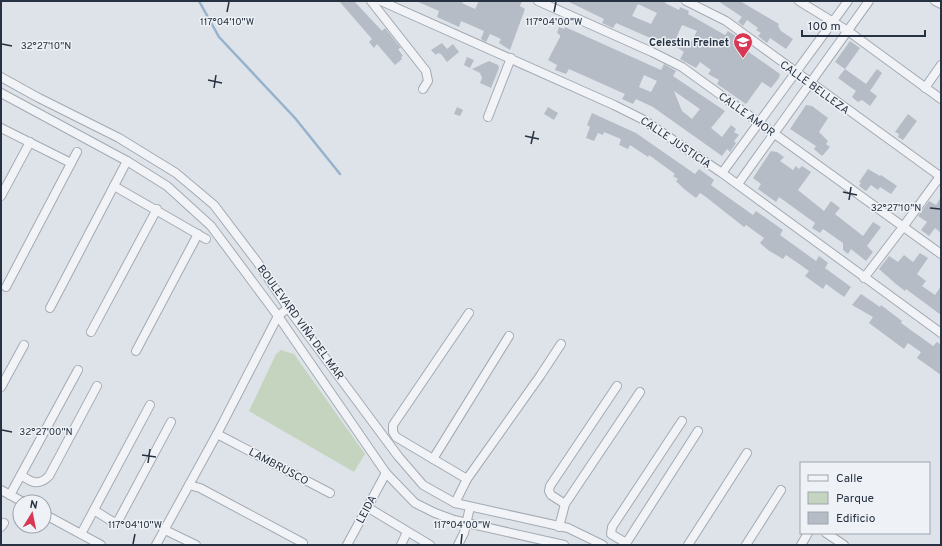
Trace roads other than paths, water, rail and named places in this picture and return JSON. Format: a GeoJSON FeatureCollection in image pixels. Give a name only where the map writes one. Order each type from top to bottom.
{"type":"FeatureCollection","features":[{"type":"Feature","properties":{"kind":"street"},"geometry":{"type":"LineString","coordinates":[[371,1],[426,70],[428,81],[423,89]]}},
{"type":"Feature","properties":{"kind":"street","name":"CALLE JUSTICIA"},"geometry":{"type":"LineString","coordinates":[[381,1],[628,111],[738,184],[941,334]]}},
{"type":"Feature","properties":{"kind":"street","name":"CALLE AMOR"},"geometry":{"type":"LineString","coordinates":[[538,1],[682,67],[759,121],[941,254]]}},
{"type":"Feature","properties":{"kind":"street","name":"CALLE BELLEZA"},"geometry":{"type":"LineString","coordinates":[[686,1],[726,21],[809,83],[941,176]]}},
{"type":"Feature","properties":{"kind":"street"},"geometry":{"type":"LineString","coordinates":[[799,1],[848,31],[941,99]]}},
{"type":"Feature","properties":{"kind":"street"},"geometry":{"type":"LineString","coordinates":[[722,173],[848,1]]}},
{"type":"Feature","properties":{"kind":"street"},"geometry":{"type":"LineString","coordinates":[[738,184],[869,1]]}},
{"type":"Feature","properties":{"kind":"street"},"geometry":{"type":"LineString","coordinates":[[934,1],[941,4]]}},
{"type":"Feature","properties":{"kind":"street"},"geometry":{"type":"LineString","coordinates":[[488,117],[511,58]]}},
{"type":"Feature","properties":{"kind":"street"},"geometry":{"type":"LineString","coordinates":[[925,88],[941,65]]}},
{"type":"Feature","properties":{"kind":"street","name":"BOULEVARD VIÑA DEL MAR"},"geometry":{"type":"LineString","coordinates":[[1,76],[37,97],[120,138],[176,173],[214,205],[258,263],[288,308],[403,462],[423,485],[455,503],[558,527],[582,534],[603,545]]}},
{"type":"Feature","properties":{"kind":"street","name":"BOULEVARD VIÑA DEL MAR"},"geometry":{"type":"LineString","coordinates":[[1,93],[126,161],[167,186],[211,226],[278,316],[386,473],[415,503],[435,514],[467,523],[508,531],[564,545]]}},
{"type":"Feature","properties":{"kind":"street"},"geometry":{"type":"LineString","coordinates":[[30,110],[37,97]]}},
{"type":"Feature","properties":{"kind":"street"},"geometry":{"type":"LineString","coordinates":[[1,128],[71,163]]}},
{"type":"Feature","properties":{"kind":"street"},"geometry":{"type":"LineString","coordinates":[[1,196],[30,142]]}},
{"type":"Feature","properties":{"kind":"street"},"geometry":{"type":"LineString","coordinates":[[6,287],[77,152]]}},
{"type":"Feature","properties":{"kind":"street"},"geometry":{"type":"LineString","coordinates":[[50,308],[126,161]]}},
{"type":"Feature","properties":{"kind":"street"},"geometry":{"type":"LineString","coordinates":[[864,278],[941,176]]}},
{"type":"Feature","properties":{"kind":"street"},"geometry":{"type":"LineString","coordinates":[[114,186],[206,239]]}},
{"type":"Feature","properties":{"kind":"street"},"geometry":{"type":"LineString","coordinates":[[91,332],[156,210]]}},
{"type":"Feature","properties":{"kind":"street"},"geometry":{"type":"LineString","coordinates":[[136,351],[198,234]]}},
{"type":"Feature","properties":{"kind":"street"},"geometry":{"type":"LineString","coordinates":[[156,545],[217,434],[278,316],[288,308]]}},
{"type":"Feature","properties":{"kind":"street"},"geometry":{"type":"LineString","coordinates":[[467,479],[396,437],[393,432],[393,425],[469,313]]}},
{"type":"Feature","properties":{"kind":"street"},"geometry":{"type":"LineString","coordinates":[[433,459],[509,336]]}},
{"type":"Feature","properties":{"kind":"street"},"geometry":{"type":"LineString","coordinates":[[455,503],[467,479],[561,344]]}},
{"type":"Feature","properties":{"kind":"street"},"geometry":{"type":"LineString","coordinates":[[1,387],[24,345]]}},
{"type":"Feature","properties":{"kind":"street"},"geometry":{"type":"LineString","coordinates":[[1,490],[10,495],[78,370]]}},
{"type":"Feature","properties":{"kind":"street"},"geometry":{"type":"LineString","coordinates":[[21,475],[30,481],[38,483],[42,482],[49,476],[97,386]]}},
{"type":"Feature","properties":{"kind":"street"},"geometry":{"type":"LineString","coordinates":[[565,504],[552,495],[549,491],[550,486],[616,386]]}},
{"type":"Feature","properties":{"kind":"street"},"geometry":{"type":"LineString","coordinates":[[558,527],[565,504],[640,392]]}},
{"type":"Feature","properties":{"kind":"street"},"geometry":{"type":"LineString","coordinates":[[81,534],[150,405]]}},
{"type":"Feature","properties":{"kind":"street"},"geometry":{"type":"LineString","coordinates":[[682,420],[612,527],[611,534],[625,544],[698,431]]}},
{"type":"Feature","properties":{"kind":"street"},"geometry":{"type":"LineString","coordinates":[[94,510],[112,522],[118,521],[171,422]]}},
{"type":"Feature","properties":{"kind":"street","name":"LAMBRUSCO"},"geometry":{"type":"LineString","coordinates":[[217,434],[330,493]]}},
{"type":"Feature","properties":{"kind":"street"},"geometry":{"type":"LineString","coordinates":[[688,545],[747,453]]}},
{"type":"Feature","properties":{"kind":"street","name":"LEIDA"},"geometry":{"type":"LineString","coordinates":[[347,545],[386,473]]}},
{"type":"Feature","properties":{"kind":"street"},"geometry":{"type":"LineString","coordinates":[[189,484],[200,488],[302,543]]}},
{"type":"Feature","properties":{"kind":"street"},"geometry":{"type":"LineString","coordinates":[[746,545],[781,490]]}},
{"type":"Feature","properties":{"kind":"street"},"geometry":{"type":"LineString","coordinates":[[367,507],[430,545]]}},
{"type":"Feature","properties":{"kind":"street"},"geometry":{"type":"LineString","coordinates":[[458,545],[467,523],[470,507]]}},
{"type":"Feature","properties":{"kind":"street"},"geometry":{"type":"LineString","coordinates":[[52,518],[101,545]]}},
{"type":"Feature","properties":{"kind":"street"},"geometry":{"type":"LineString","coordinates":[[165,530],[196,545]]}},
{"type":"Feature","properties":{"kind":"street"},"geometry":{"type":"LineString","coordinates":[[401,545],[407,532]]}},
{"type":"Feature","properties":{"kind":"street"},"geometry":{"type":"LineString","coordinates":[[801,545],[807,534]]}},
{"type":"Feature","properties":{"kind":"street"},"geometry":{"type":"LineString","coordinates":[[828,534],[844,545]]}},
{"type":"Feature","properties":{"kind":"waterway"},"geometry":{"type":"LineString","coordinates":[[199,1],[219,37],[295,118],[340,174]]}},
{"type":"Feature","properties":{"kind":"place","name":"Celestin Freinet"},"geometry":{"type":"Point","coordinates":[743,59]}}]}
